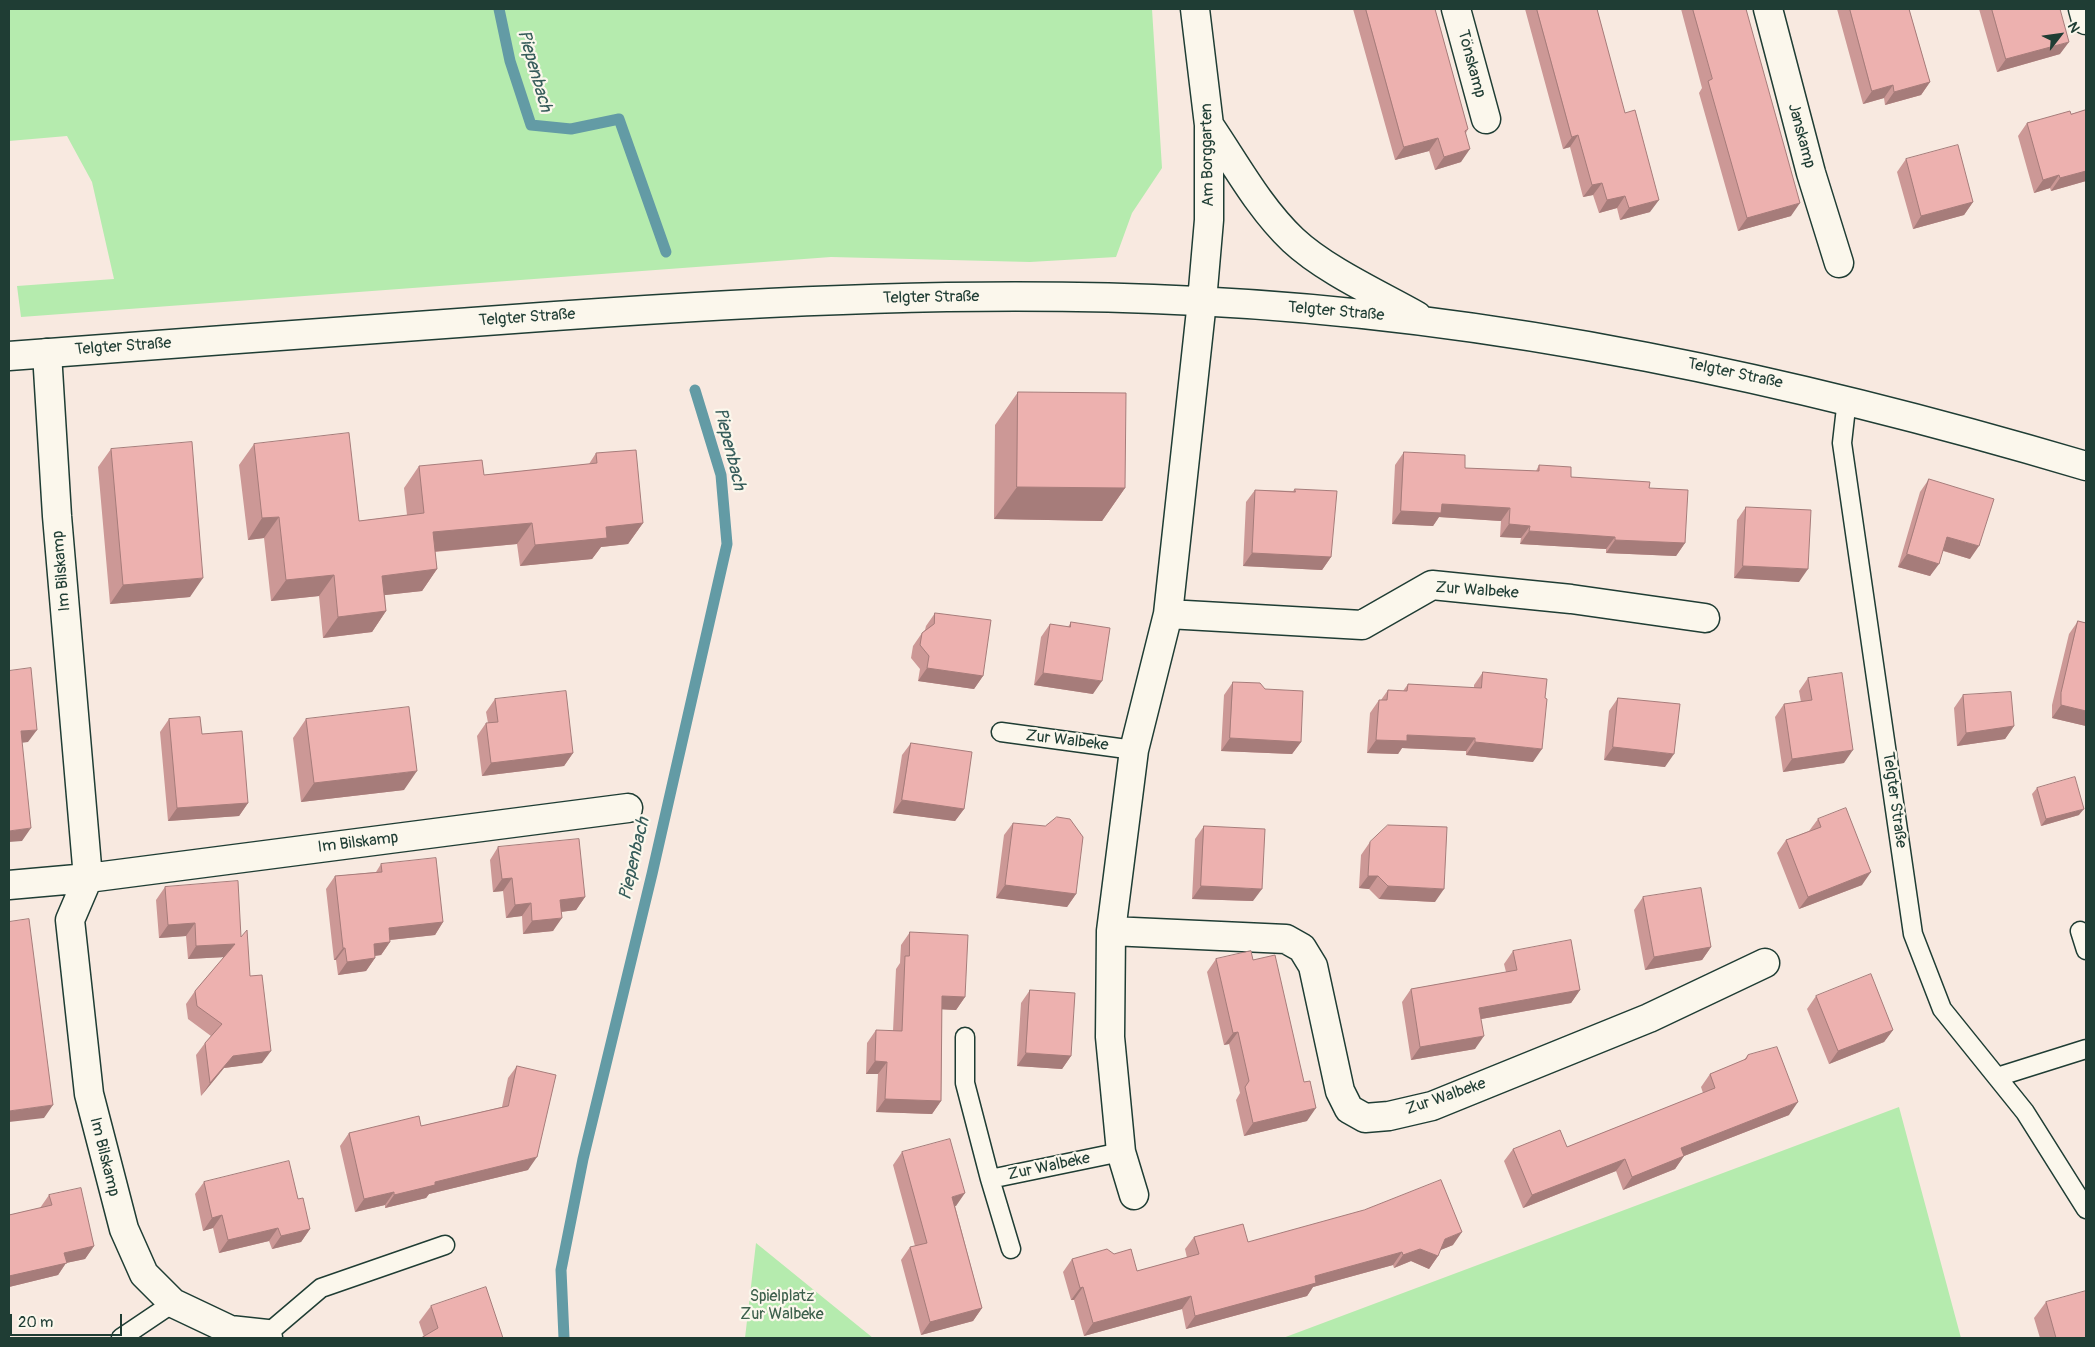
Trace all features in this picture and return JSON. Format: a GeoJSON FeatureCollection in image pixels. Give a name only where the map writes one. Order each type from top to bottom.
{"type":"FeatureCollection","features":[{"type":"Feature","properties":{"kind":"street","name":"Am Borggarten"},"geometry":{"type":"LineString","coordinates":[[1195,9],[1209,125],[1209,220],[1202,301]]}},
{"type":"Feature","properties":{"kind":"street","name":"Tönskamp"},"geometry":{"type":"LineString","coordinates":[[1456,9],[1486,119]]}},
{"type":"Feature","properties":{"kind":"street","name":"Janskamp"},"geometry":{"type":"LineString","coordinates":[[1768,9],[1811,173],[1839,263]]}},
{"type":"Feature","properties":{"kind":"street"},"geometry":{"type":"LineString","coordinates":[[2083,9],[2086,20]]}},
{"type":"Feature","properties":{"kind":"street"},"geometry":{"type":"LineString","coordinates":[[1209,125],[1272,216],[1292,239],[1313,256],[1424,320]]}},
{"type":"Feature","properties":{"kind":"street","name":"Telgter Straße"},"geometry":{"type":"LineString","coordinates":[[9,356],[703,306],[933,296],[1080,296],[1202,301],[1424,320],[1508,331],[1654,357],[1847,399],[2086,466]]}},
{"type":"Feature","properties":{"kind":"street"},"geometry":{"type":"LineString","coordinates":[[1134,1195],[1121,1152],[1110,1037],[1111,931],[1134,750],[1168,614],[1202,301]]}},
{"type":"Feature","properties":{"kind":"street","name":"Im Bilskamp"},"geometry":{"type":"LineString","coordinates":[[47,353],[56,506],[88,878],[70,920],[89,1094],[111,1188],[124,1229],[144,1274],[173,1303],[230,1330],[268,1336]]}},
{"type":"Feature","properties":{"kind":"street","name":"Zur Walbeke"},"geometry":{"type":"LineString","coordinates":[[1168,614],[1362,625],[1432,585],[1571,599],[1705,618]]}},
{"type":"Feature","properties":{"kind":"street","name":"Im Bilskamp"},"geometry":{"type":"LineString","coordinates":[[9,885],[88,878],[628,808]]}},
{"type":"Feature","properties":{"kind":"street","name":"Zur Walbeke"},"geometry":{"type":"LineString","coordinates":[[1111,931],[1286,940],[1302,948],[1313,966],[1327,1040],[1340,1091],[1350,1109],[1365,1118],[1389,1116],[1432,1106],[1649,1018],[1765,963]]}},
{"type":"Feature","properties":{"kind":"lane","name":"Telgter Straße"},"geometry":{"type":"LineString","coordinates":[[1847,399],[1842,443],[1914,934],[1942,1009],[2025,1112],[2057,1160],[2086,1209]]}},
{"type":"Feature","properties":{"kind":"lane","name":"Zur Walbeke"},"geometry":{"type":"LineString","coordinates":[[1001,732],[1134,750]]}},
{"type":"Feature","properties":{"kind":"lane"},"geometry":{"type":"LineString","coordinates":[[2080,931],[2086,950]]}},
{"type":"Feature","properties":{"kind":"lane"},"geometry":{"type":"LineString","coordinates":[[965,1037],[964,1083],[990,1179]]}},
{"type":"Feature","properties":{"kind":"lane"},"geometry":{"type":"LineString","coordinates":[[1996,1077],[2086,1050]]}},
{"type":"Feature","properties":{"kind":"lane","name":"Zur Walbeke"},"geometry":{"type":"LineString","coordinates":[[1011,1249],[990,1179],[1121,1152]]}},
{"type":"Feature","properties":{"kind":"lane","name":"Im Bilskamp"},"geometry":{"type":"LineString","coordinates":[[268,1336],[321,1288],[445,1245]]}},
{"type":"Feature","properties":{"kind":"lane"},"geometry":{"type":"LineString","coordinates":[[121,1338],[173,1303]]}},
{"type":"Feature","properties":{"kind":"green space"},"geometry":{"type":"Polygon","coordinates":[[[9,9],[1152,9],[1162,168],[1132,213],[1116,257],[1030,262],[831,257],[21,317],[17,286],[114,279],[92,182],[67,136],[9,141],[9,9]]]}},
{"type":"Feature","properties":{"kind":"green space"},"geometry":{"type":"Polygon","coordinates":[[[1899,1107],[1961,1338],[1283,1338],[1899,1107]]]}},
{"type":"Feature","properties":{"kind":"green space","name":"Spielplatz Zur Walbeke"},"geometry":{"type":"Polygon","coordinates":[[[756,1243],[873,1338],[745,1338],[756,1243]]]}},
{"type":"Feature","properties":{"kind":"building"},"geometry":{"type":"Polygon","coordinates":[[[1366,9],[1435,9],[1468,129],[1465,131],[1470,149],[1444,157],[1438,138],[1404,147],[1366,9]]]}},
{"type":"Feature","properties":{"kind":"building"},"geometry":{"type":"Polygon","coordinates":[[[1537,9],[1597,9],[1625,113],[1635,110],[1659,200],[1629,208],[1625,196],[1607,200],[1602,183],[1592,185],[1578,135],[1572,137],[1537,9]]]}},
{"type":"Feature","properties":{"kind":"building"},"geometry":{"type":"Polygon","coordinates":[[[1693,9],[1746,9],[1800,203],[1747,218],[1708,81],[1712,79],[1693,9]]]}},
{"type":"Feature","properties":{"kind":"building"},"geometry":{"type":"Polygon","coordinates":[[[1850,9],[1909,9],[1930,82],[1894,92],[1893,85],[1872,91],[1850,9]]]}},
{"type":"Feature","properties":{"kind":"building"},"geometry":{"type":"Polygon","coordinates":[[[1992,9],[2060,9],[2069,42],[2006,59],[1992,9]]]}},
{"type":"Feature","properties":{"kind":"building"},"geometry":{"type":"Polygon","coordinates":[[[2086,110],[2086,171],[2060,178],[2059,175],[2043,180],[2027,123],[2070,111],[2071,114],[2086,110]]]}},
{"type":"Feature","properties":{"kind":"building"},"geometry":{"type":"Polygon","coordinates":[[[1958,145],[1973,202],[1921,216],[1906,159],[1958,145]]]}},
{"type":"Feature","properties":{"kind":"building"},"geometry":{"type":"Polygon","coordinates":[[[1018,392],[1126,393],[1125,488],[1017,487],[1018,392]]]}},
{"type":"Feature","properties":{"kind":"building"},"geometry":{"type":"Polygon","coordinates":[[[349,433],[359,521],[424,513],[419,466],[482,460],[484,475],[597,463],[596,453],[636,450],[643,523],[606,527],[607,538],[535,545],[532,523],[433,532],[437,569],[382,576],[386,611],[338,617],[334,575],[286,580],[279,517],[262,518],[254,444],[349,433]]]}},
{"type":"Feature","properties":{"kind":"building"},"geometry":{"type":"Polygon","coordinates":[[[192,442],[203,578],[123,585],[111,449],[192,442]]]}},
{"type":"Feature","properties":{"kind":"building"},"geometry":{"type":"Polygon","coordinates":[[[1404,452],[1465,455],[1465,468],[1539,471],[1539,465],[1571,467],[1571,477],[1650,482],[1649,488],[1688,490],[1685,543],[1615,540],[1615,537],[1529,531],[1530,526],[1509,524],[1510,508],[1442,504],[1441,513],[1401,511],[1404,452]]]}},
{"type":"Feature","properties":{"kind":"building"},"geometry":{"type":"Polygon","coordinates":[[[1929,479],[1994,499],[1979,546],[1947,537],[1939,564],[1907,554],[1929,479]]]}},
{"type":"Feature","properties":{"kind":"building"},"geometry":{"type":"Polygon","coordinates":[[[1295,489],[1337,491],[1331,557],[1252,553],[1255,490],[1295,492],[1295,489]]]}},
{"type":"Feature","properties":{"kind":"building"},"geometry":{"type":"Polygon","coordinates":[[[1746,507],[1811,510],[1808,569],[1743,566],[1746,507]]]}},
{"type":"Feature","properties":{"kind":"building"},"geometry":{"type":"Polygon","coordinates":[[[935,613],[991,620],[983,676],[927,668],[929,656],[920,645],[922,633],[934,624],[935,613]]]}},
{"type":"Feature","properties":{"kind":"building"},"geometry":{"type":"Polygon","coordinates":[[[2078,621],[2086,623],[2086,711],[2061,705],[2061,693],[2078,621]]]}},
{"type":"Feature","properties":{"kind":"building"},"geometry":{"type":"Polygon","coordinates":[[[1071,622],[1110,628],[1102,681],[1043,673],[1050,624],[1070,627],[1071,622]]]}},
{"type":"Feature","properties":{"kind":"building"},"geometry":{"type":"Polygon","coordinates":[[[31,668],[37,730],[21,731],[31,828],[9,831],[9,671],[31,668]]]}},
{"type":"Feature","properties":{"kind":"building"},"geometry":{"type":"Polygon","coordinates":[[[1483,672],[1547,679],[1542,749],[1475,742],[1475,738],[1407,735],[1407,741],[1376,740],[1379,700],[1387,700],[1388,690],[1407,691],[1408,684],[1481,688],[1483,672]]]}},
{"type":"Feature","properties":{"kind":"building"},"geometry":{"type":"Polygon","coordinates":[[[1842,673],[1853,750],[1792,759],[1784,704],[1812,700],[1808,678],[1842,673]]]}},
{"type":"Feature","properties":{"kind":"building"},"geometry":{"type":"Polygon","coordinates":[[[1233,682],[1260,683],[1265,689],[1303,691],[1301,742],[1230,738],[1233,682]]]}},
{"type":"Feature","properties":{"kind":"building"},"geometry":{"type":"Polygon","coordinates":[[[566,691],[573,753],[491,763],[486,723],[498,722],[495,699],[566,691]]]}},
{"type":"Feature","properties":{"kind":"building"},"geometry":{"type":"Polygon","coordinates":[[[2011,692],[2014,726],[1966,733],[1963,695],[2011,692]]]}},
{"type":"Feature","properties":{"kind":"building"},"geometry":{"type":"Polygon","coordinates":[[[1618,698],[1680,704],[1674,754],[1613,747],[1618,698]]]}},
{"type":"Feature","properties":{"kind":"building"},"geometry":{"type":"Polygon","coordinates":[[[409,707],[417,771],[314,783],[306,719],[409,707]]]}},
{"type":"Feature","properties":{"kind":"building"},"geometry":{"type":"Polygon","coordinates":[[[200,717],[202,734],[242,731],[248,803],[177,808],[169,719],[200,717]]]}},
{"type":"Feature","properties":{"kind":"building"},"geometry":{"type":"Polygon","coordinates":[[[911,743],[972,752],[964,809],[902,800],[911,743]]]}},
{"type":"Feature","properties":{"kind":"building"},"geometry":{"type":"Polygon","coordinates":[[[2075,777],[2084,809],[2046,819],[2037,788],[2075,777]]]}},
{"type":"Feature","properties":{"kind":"building"},"geometry":{"type":"Polygon","coordinates":[[[1846,808],[1871,872],[1808,897],[1786,840],[1821,827],[1818,819],[1846,808]]]}},
{"type":"Feature","properties":{"kind":"building"},"geometry":{"type":"Polygon","coordinates":[[[1057,817],[1070,819],[1083,837],[1076,894],[1005,885],[1013,823],[1045,826],[1057,817]]]}},
{"type":"Feature","properties":{"kind":"building"},"geometry":{"type":"Polygon","coordinates":[[[1388,825],[1447,827],[1444,889],[1388,886],[1378,876],[1368,876],[1370,842],[1388,825]]]}},
{"type":"Feature","properties":{"kind":"building"},"geometry":{"type":"Polygon","coordinates":[[[1204,826],[1265,829],[1262,889],[1201,886],[1204,826]]]}},
{"type":"Feature","properties":{"kind":"building"},"geometry":{"type":"Polygon","coordinates":[[[579,839],[585,897],[560,900],[562,918],[532,921],[531,903],[515,905],[512,878],[502,879],[498,847],[579,839]]]}},
{"type":"Feature","properties":{"kind":"building"},"geometry":{"type":"Polygon","coordinates":[[[436,858],[443,922],[389,928],[390,942],[374,944],[375,958],[347,962],[345,948],[343,948],[335,876],[382,872],[381,864],[436,858]]]}},
{"type":"Feature","properties":{"kind":"building"},"geometry":{"type":"Polygon","coordinates":[[[238,881],[241,937],[247,930],[250,976],[262,975],[271,1051],[233,1056],[210,1083],[205,1043],[222,1024],[197,1006],[195,991],[235,944],[196,946],[195,923],[168,925],[165,887],[238,881]]]}},
{"type":"Feature","properties":{"kind":"building"},"geometry":{"type":"Polygon","coordinates":[[[1701,888],[1711,947],[1654,957],[1643,897],[1701,888]]]}},
{"type":"Feature","properties":{"kind":"building"},"geometry":{"type":"Polygon","coordinates":[[[29,919],[53,1105],[9,1111],[9,922],[29,919]]]}},
{"type":"Feature","properties":{"kind":"building"},"geometry":{"type":"Polygon","coordinates":[[[910,932],[968,935],[965,997],[942,996],[941,1101],[885,1099],[887,1062],[875,1061],[876,1030],[902,1031],[905,956],[909,956],[910,932]]]}},
{"type":"Feature","properties":{"kind":"building"},"geometry":{"type":"Polygon","coordinates":[[[1571,940],[1580,990],[1479,1008],[1484,1036],[1420,1047],[1411,989],[1517,970],[1513,951],[1571,940]]]}},
{"type":"Feature","properties":{"kind":"building"},"geometry":{"type":"Polygon","coordinates":[[[1251,951],[1253,960],[1275,955],[1304,1082],[1310,1081],[1316,1108],[1253,1123],[1245,1087],[1249,1081],[1238,1032],[1233,1033],[1216,959],[1251,951]]]}},
{"type":"Feature","properties":{"kind":"building"},"geometry":{"type":"Polygon","coordinates":[[[1871,974],[1893,1030],[1838,1051],[1816,996],[1871,974]]]}},
{"type":"Feature","properties":{"kind":"building"},"geometry":{"type":"Polygon","coordinates":[[[1030,990],[1075,993],[1071,1056],[1026,1053],[1030,990]]]}},
{"type":"Feature","properties":{"kind":"building"},"geometry":{"type":"Polygon","coordinates":[[[1777,1047],[1798,1102],[1681,1148],[1684,1156],[1632,1177],[1625,1159],[1532,1195],[1513,1149],[1560,1130],[1567,1147],[1715,1088],[1710,1074],[1746,1059],[1748,1055],[1777,1047]]]}},
{"type":"Feature","properties":{"kind":"building"},"geometry":{"type":"Polygon","coordinates":[[[517,1066],[556,1075],[537,1157],[435,1182],[435,1185],[394,1195],[394,1192],[364,1199],[349,1133],[419,1116],[421,1126],[508,1106],[517,1066]]]}},
{"type":"Feature","properties":{"kind":"building"},"geometry":{"type":"Polygon","coordinates":[[[950,1139],[965,1193],[952,1197],[982,1308],[930,1322],[910,1247],[927,1243],[902,1152],[950,1139]]]}},
{"type":"Feature","properties":{"kind":"building"},"geometry":{"type":"Polygon","coordinates":[[[289,1161],[298,1199],[303,1198],[310,1229],[281,1236],[278,1228],[228,1240],[222,1215],[212,1218],[204,1182],[289,1161]]]}},
{"type":"Feature","properties":{"kind":"building"},"geometry":{"type":"Polygon","coordinates":[[[1441,1180],[1462,1232],[1445,1239],[1438,1256],[1420,1249],[1403,1255],[1402,1252],[1315,1276],[1316,1283],[1195,1316],[1191,1296],[1093,1323],[1083,1287],[1080,1288],[1072,1259],[1107,1249],[1114,1254],[1131,1249],[1137,1271],[1199,1254],[1194,1237],[1243,1224],[1248,1242],[1364,1210],[1441,1180]]]}},
{"type":"Feature","properties":{"kind":"building"},"geometry":{"type":"Polygon","coordinates":[[[81,1188],[94,1246],[64,1253],[67,1263],[9,1276],[9,1215],[52,1205],[49,1195],[81,1188]]]}},
{"type":"Feature","properties":{"kind":"building"},"geometry":{"type":"Polygon","coordinates":[[[486,1287],[503,1338],[421,1338],[438,1328],[431,1306],[486,1287]]]}},
{"type":"Feature","properties":{"kind":"building"},"geometry":{"type":"Polygon","coordinates":[[[2086,1291],[2086,1338],[2056,1338],[2046,1302],[2086,1291]]]}},
{"type":"Feature","properties":{"kind":"waterway","name":"Piepenbach"},"geometry":{"type":"LineString","coordinates":[[499,9],[510,61],[531,125],[571,129],[619,119],[666,252]]}},
{"type":"Feature","properties":{"kind":"waterway","name":"Piepenbach"},"geometry":{"type":"LineString","coordinates":[[564,1338],[561,1270],[583,1159],[652,874],[727,544],[721,475],[695,390]]}}]}
